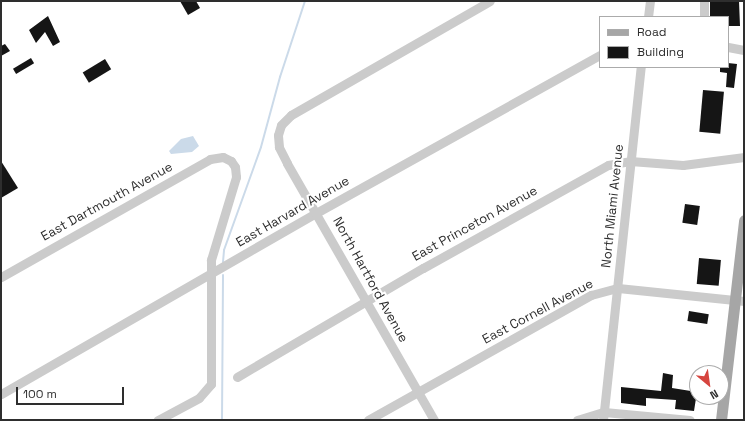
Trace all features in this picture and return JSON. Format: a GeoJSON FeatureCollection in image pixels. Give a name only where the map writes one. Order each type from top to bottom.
{"type":"FeatureCollection","features":[{"type":"Feature","properties":{"kind":"main road"},"geometry":{"type":"LineString","coordinates":[[721,420],[740,300],[744,220]]}},
{"type":"Feature","properties":{"kind":"street","name":"North Hartford Avenue"},"geometry":{"type":"LineString","coordinates":[[434,420],[279,147],[279,130],[291,115],[490,1]]}},
{"type":"Feature","properties":{"kind":"street"},"geometry":{"type":"LineString","coordinates":[[648,16],[650,1]]}},
{"type":"Feature","properties":{"kind":"street"},"geometry":{"type":"LineString","coordinates":[[704,1],[704,16]]}},
{"type":"Feature","properties":{"kind":"street"},"geometry":{"type":"LineString","coordinates":[[729,47],[744,50]]}},
{"type":"Feature","properties":{"kind":"street","name":"East Harvard Avenue"},"geometry":{"type":"LineString","coordinates":[[1,394],[316,213],[599,56]]}},
{"type":"Feature","properties":{"kind":"street","name":"North Miami Avenue"},"geometry":{"type":"LineString","coordinates":[[604,416],[641,68]]}},
{"type":"Feature","properties":{"kind":"street","name":"East Dartmouth Avenue"},"geometry":{"type":"LineString","coordinates":[[1,277],[210,159],[218,156],[228,158],[235,166],[236,177],[216,241],[210,275]]}},
{"type":"Feature","properties":{"kind":"street","name":"East Princeton Avenue"},"geometry":{"type":"LineString","coordinates":[[237,377],[366,301],[589,175],[614,163],[630,161],[683,165],[744,157]]}},
{"type":"Feature","properties":{"kind":"street"},"geometry":{"type":"LineString","coordinates":[[158,420],[199,398],[209,387],[212,378],[210,275]]}},
{"type":"Feature","properties":{"kind":"street","name":"East Cornell Avenue"},"geometry":{"type":"LineString","coordinates":[[368,420],[591,295],[618,288],[740,300]]}},
{"type":"Feature","properties":{"kind":"street"},"geometry":{"type":"LineString","coordinates":[[577,420],[604,416],[690,420]]}},
{"type":"Feature","properties":{"kind":"water"},"geometry":{"type":"Polygon","coordinates":[[[193,136],[199,146],[192,152],[171,154],[169,151],[181,139],[193,136]]]}},
{"type":"Feature","properties":{"kind":"building"},"geometry":{"type":"Polygon","coordinates":[[[180,1],[196,1],[200,8],[188,15],[180,1]]]}},
{"type":"Feature","properties":{"kind":"building"},"geometry":{"type":"Polygon","coordinates":[[[710,1],[739,1],[740,26],[729,26],[729,16],[710,16],[710,1]]]}},
{"type":"Feature","properties":{"kind":"building"},"geometry":{"type":"Polygon","coordinates":[[[48,16],[60,42],[53,46],[45,32],[36,43],[29,30],[48,16]]]}},
{"type":"Feature","properties":{"kind":"building"},"geometry":{"type":"Polygon","coordinates":[[[5,44],[10,51],[1,56],[1,46],[5,44]]]}},
{"type":"Feature","properties":{"kind":"building"},"geometry":{"type":"Polygon","coordinates":[[[31,58],[34,63],[16,74],[13,69],[31,58]]]}},
{"type":"Feature","properties":{"kind":"building"},"geometry":{"type":"Polygon","coordinates":[[[105,59],[111,69],[89,83],[83,72],[105,59]]]}},
{"type":"Feature","properties":{"kind":"building"},"geometry":{"type":"Polygon","coordinates":[[[729,63],[737,64],[734,88],[726,87],[727,73],[720,72],[720,68],[729,68],[729,63]]]}},
{"type":"Feature","properties":{"kind":"building"},"geometry":{"type":"Polygon","coordinates":[[[703,90],[724,92],[720,134],[699,132],[703,90]]]}},
{"type":"Feature","properties":{"kind":"building"},"geometry":{"type":"Polygon","coordinates":[[[1,161],[18,188],[1,198],[1,161]]]}},
{"type":"Feature","properties":{"kind":"building"},"geometry":{"type":"Polygon","coordinates":[[[685,204],[700,206],[697,225],[682,223],[685,204]]]}},
{"type":"Feature","properties":{"kind":"building"},"geometry":{"type":"Polygon","coordinates":[[[699,258],[721,260],[719,286],[697,284],[699,258]]]}},
{"type":"Feature","properties":{"kind":"building"},"geometry":{"type":"Polygon","coordinates":[[[689,311],[709,314],[707,324],[687,321],[689,311]]]}},
{"type":"Feature","properties":{"kind":"building"},"geometry":{"type":"Polygon","coordinates":[[[663,373],[673,375],[672,388],[689,391],[689,405],[695,405],[694,411],[675,409],[676,400],[646,398],[646,406],[621,403],[621,387],[661,391],[663,373]]]}},
{"type":"Feature","properties":{"kind":"waterway"},"geometry":{"type":"LineString","coordinates":[[223,262],[224,250],[261,147],[280,77],[305,1]]}},
{"type":"Feature","properties":{"kind":"waterway"},"geometry":{"type":"LineString","coordinates":[[222,420],[223,275]]}}]}
